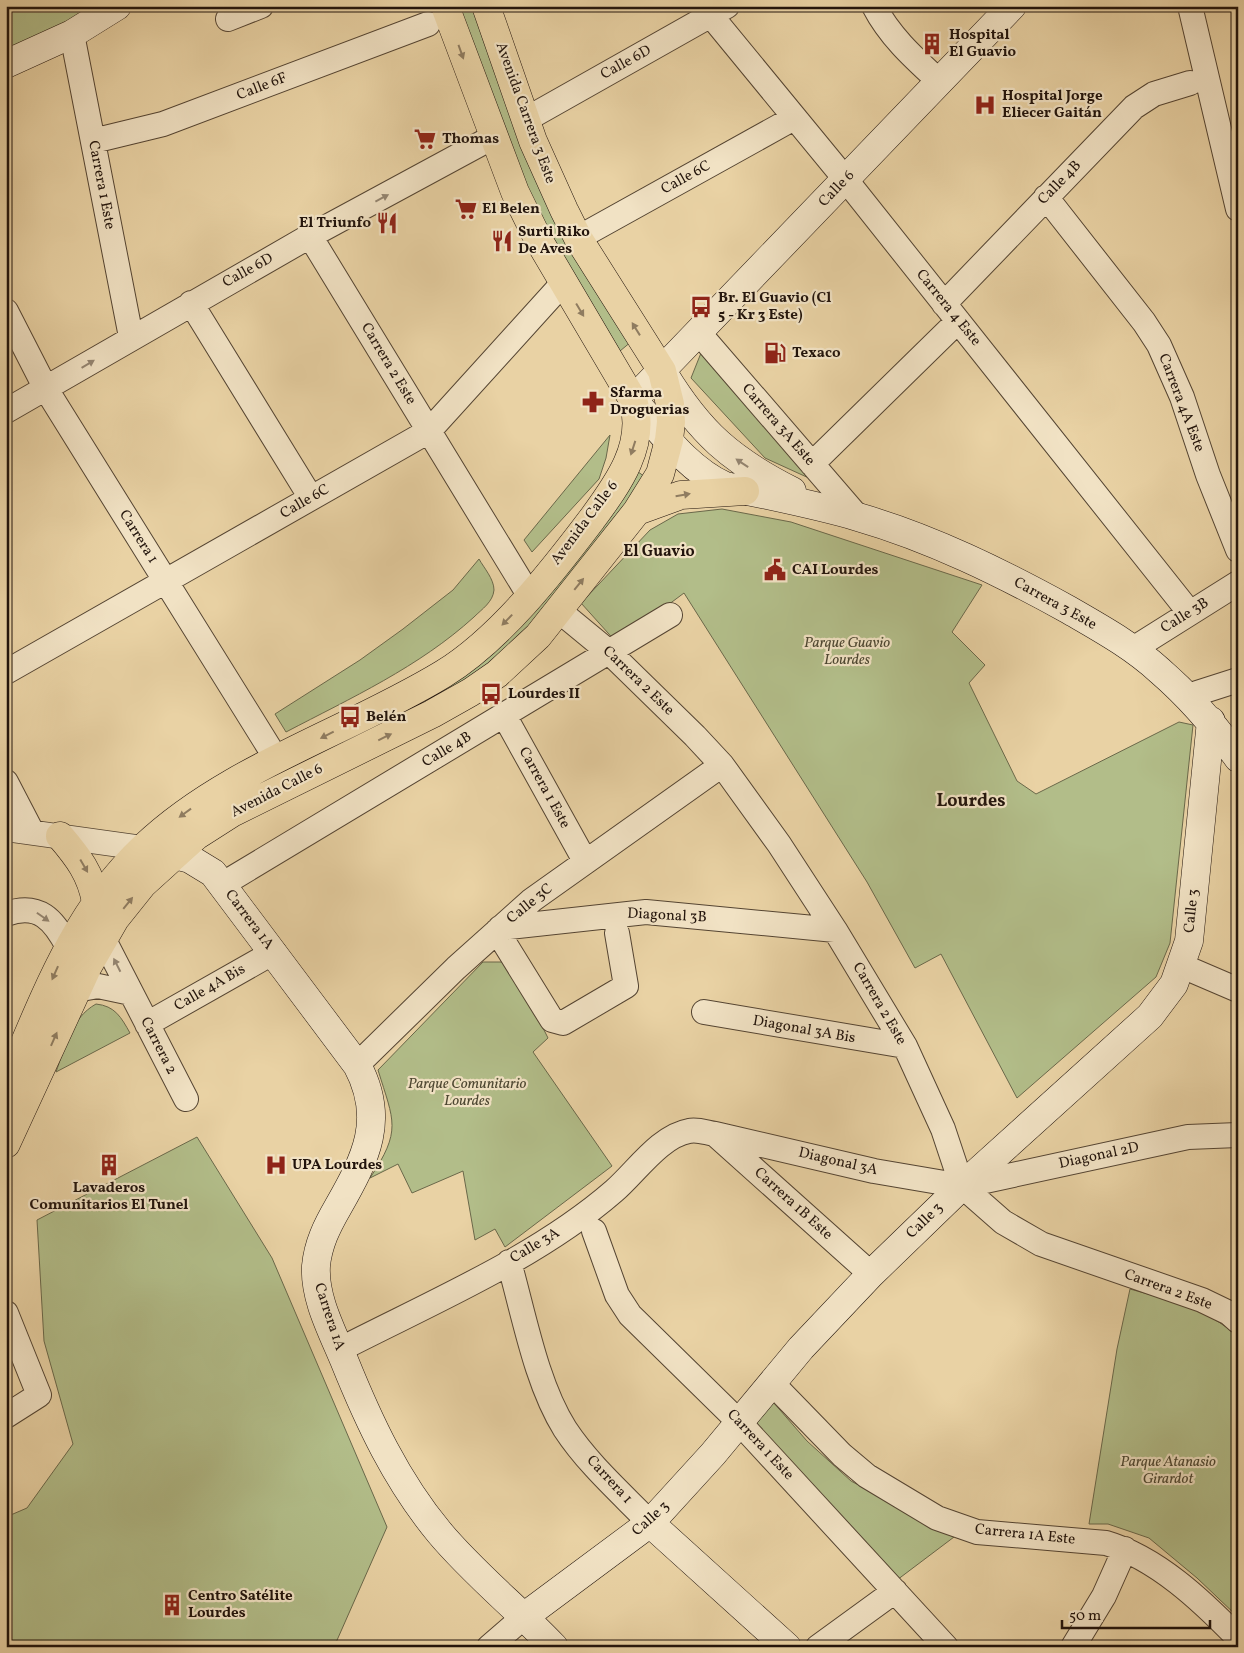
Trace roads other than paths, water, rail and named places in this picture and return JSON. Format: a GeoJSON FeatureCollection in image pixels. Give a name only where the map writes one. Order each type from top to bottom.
{"type":"FeatureCollection","features":[{"type":"Feature","properties":{"kind":"main road","name":"Avenida Carrera 3 Este"},"geometry":{"type":"LineString","coordinates":[[486,6],[525,120],[550,180],[578,238],[662,370]]}},
{"type":"Feature","properties":{"kind":"main road"},"geometry":{"type":"LineString","coordinates":[[436,15],[493,137],[515,192],[564,282],[633,400]]}},
{"type":"Feature","properties":{"kind":"main road","name":"Avenida Calle 6"},"geometry":{"type":"LineString","coordinates":[[6,1144],[76,990],[103,938],[126,904],[176,854],[196,836],[232,813],[432,714],[471,692],[512,660],[538,636],[637,511],[660,474],[669,440],[670,404],[662,370]]}},
{"type":"Feature","properties":{"kind":"main road","name":"Avenida Calle 6"},"geometry":{"type":"LineString","coordinates":[[6,1087],[68,947],[96,902],[142,848],[198,804],[277,760],[393,702],[444,673],[483,644],[530,595],[580,535],[608,497],[625,468],[637,437],[637,412],[633,400]]}},
{"type":"Feature","properties":{"kind":"main road"},"geometry":{"type":"LineString","coordinates":[[637,511],[681,495],[745,491]]}},
{"type":"Feature","properties":{"kind":"main road"},"geometry":{"type":"LineString","coordinates":[[60,836],[78,856],[88,873],[96,902]]}},
{"type":"Feature","properties":{"kind":"street"},"geometry":{"type":"LineString","coordinates":[[6,64],[72,34],[117,6]]}},
{"type":"Feature","properties":{"kind":"street"},"geometry":{"type":"LineString","coordinates":[[228,19],[262,6]]}},
{"type":"Feature","properties":{"kind":"street"},"geometry":{"type":"LineString","coordinates":[[874,6],[884,24],[908,53],[940,82]]}},
{"type":"Feature","properties":{"kind":"street","name":"Calle 6"},"geometry":{"type":"LineString","coordinates":[[662,370],[1012,6]]}},
{"type":"Feature","properties":{"kind":"street"},"geometry":{"type":"LineString","coordinates":[[1190,6],[1238,208]]}},
{"type":"Feature","properties":{"kind":"street","name":"Calle 6D"},"geometry":{"type":"LineString","coordinates":[[525,120],[714,10]]}},
{"type":"Feature","properties":{"kind":"street","name":"Carrera 4 Este"},"geometry":{"type":"LineString","coordinates":[[714,10],[794,118],[952,312],[1190,613]]}},
{"type":"Feature","properties":{"kind":"street","name":"Calle 6F"},"geometry":{"type":"LineString","coordinates":[[93,141],[164,124],[436,15]]}},
{"type":"Feature","properties":{"kind":"street","name":"Carrera 1 Este"},"geometry":{"type":"LineString","coordinates":[[72,34],[131,337]]}},
{"type":"Feature","properties":{"kind":"street","name":"Calle 4B"},"geometry":{"type":"LineString","coordinates":[[812,464],[952,312],[1046,197],[1134,107],[1154,94],[1190,83]]}},
{"type":"Feature","properties":{"kind":"street","name":"Calle 6C"},"geometry":{"type":"LineString","coordinates":[[578,238],[794,118]]}},
{"type":"Feature","properties":{"kind":"street","name":"Calle 6D"},"geometry":{"type":"LineString","coordinates":[[6,411],[131,337],[310,236],[493,137]]}},
{"type":"Feature","properties":{"kind":"street","name":"Carrera 4A Este"},"geometry":{"type":"LineString","coordinates":[[1046,197],[1144,322],[1159,345],[1182,397],[1208,475],[1238,550]]}},
{"type":"Feature","properties":{"kind":"street","name":"Carrera 2 Este"},"geometry":{"type":"LineString","coordinates":[[310,236],[530,595]]}},
{"type":"Feature","properties":{"kind":"street","name":"Calle 6C"},"geometry":{"type":"LineString","coordinates":[[6,672],[429,431],[564,282]]}},
{"type":"Feature","properties":{"kind":"street"},"geometry":{"type":"LineString","coordinates":[[191,303],[312,498]]}},
{"type":"Feature","properties":{"kind":"street","name":"Carrera 1"},"geometry":{"type":"LineString","coordinates":[[6,311],[46,389],[277,760]]}},
{"type":"Feature","properties":{"kind":"street","name":"Carrera 3A Este"},"geometry":{"type":"LineString","coordinates":[[699,333],[812,464],[844,513]]}},
{"type":"Feature","properties":{"kind":"street"},"geometry":{"type":"LineString","coordinates":[[662,370],[633,400],[669,440]]}},
{"type":"Feature","properties":{"kind":"street","name":"Carrera 3 Este"},"geometry":{"type":"LineString","coordinates":[[662,370],[681,402],[699,426],[736,460],[762,476],[844,513]]}},
{"type":"Feature","properties":{"kind":"street","name":"Carrera 3 Este"},"geometry":{"type":"LineString","coordinates":[[669,440],[691,464],[706,476],[725,486],[844,513],[911,535],[999,574],[1052,601],[1133,649],[1188,696],[1211,721],[1238,758]]}},
{"type":"Feature","properties":{"kind":"street","name":"Calle 3B"},"geometry":{"type":"LineString","coordinates":[[1133,649],[1238,583]]}},
{"type":"Feature","properties":{"kind":"street","name":"Carrera 2 Este"},"geometry":{"type":"LineString","coordinates":[[558,610],[609,652],[722,765],[835,930],[905,1046],[940,1122],[962,1186],[1003,1222],[1041,1244],[1202,1300],[1229,1313],[1238,1321]]}},
{"type":"Feature","properties":{"kind":"street","name":"Calle 4B"},"geometry":{"type":"LineString","coordinates":[[223,884],[670,615]]}},
{"type":"Feature","properties":{"kind":"street"},"geometry":{"type":"LineString","coordinates":[[1188,696],[1238,680]]}},
{"type":"Feature","properties":{"kind":"street","name":"Carrera 1 Este"},"geometry":{"type":"LineString","coordinates":[[504,715],[585,861]]}},
{"type":"Feature","properties":{"kind":"street","name":"Calle 3"},"geometry":{"type":"LineString","coordinates":[[489,1647],[525,1616],[650,1523],[713,1454],[738,1421],[825,1321],[871,1274],[962,1186],[1136,1030],[1162,1000],[1174,984],[1182,966],[1189,941],[1211,721]]}},
{"type":"Feature","properties":{"kind":"street","name":"Calle 3C"},"geometry":{"type":"LineString","coordinates":[[357,1065],[532,900],[722,765]]}},
{"type":"Feature","properties":{"kind":"street"},"geometry":{"type":"LineString","coordinates":[[6,782],[32,832]]}},
{"type":"Feature","properties":{"kind":"street"},"geometry":{"type":"LineString","coordinates":[[6,829],[142,848]]}},
{"type":"Feature","properties":{"kind":"street","name":"Carrera 1A"},"geometry":{"type":"LineString","coordinates":[[142,848],[176,854],[202,865],[223,884],[357,1065],[366,1081],[372,1113],[368,1146],[356,1176],[327,1226],[318,1252],[316,1266],[319,1294],[339,1350],[377,1438],[418,1505],[454,1549],[525,1616],[554,1647]]}},
{"type":"Feature","properties":{"kind":"street"},"geometry":{"type":"LineString","coordinates":[[6,914],[30,909],[42,914],[56,927],[68,947]]}},
{"type":"Feature","properties":{"kind":"street","name":"Diagonal 3B"},"geometry":{"type":"LineString","coordinates":[[498,930],[646,912],[835,930]]}},
{"type":"Feature","properties":{"kind":"street"},"geometry":{"type":"LineString","coordinates":[[498,930],[552,1020],[558,1023],[563,1023],[626,986],[617,933]]}},
{"type":"Feature","properties":{"kind":"street","name":"Carrera 2"},"geometry":{"type":"LineString","coordinates":[[103,938],[186,1099]]}},
{"type":"Feature","properties":{"kind":"street","name":"Calle 4A Bis"},"geometry":{"type":"LineString","coordinates":[[147,1024],[274,952]]}},
{"type":"Feature","properties":{"kind":"street"},"geometry":{"type":"LineString","coordinates":[[1182,966],[1238,990]]}},
{"type":"Feature","properties":{"kind":"street"},"geometry":{"type":"LineString","coordinates":[[76,990],[98,986],[131,993]]}},
{"type":"Feature","properties":{"kind":"street","name":"Diagonal 3A Bis"},"geometry":{"type":"LineString","coordinates":[[704,1012],[905,1046]]}},
{"type":"Feature","properties":{"kind":"street","name":"Calle 3A"},"geometry":{"type":"LineString","coordinates":[[339,1350],[509,1262],[588,1212],[636,1172],[669,1137],[691,1130],[715,1134]]}},
{"type":"Feature","properties":{"kind":"street","name":"Diagonal 3A"},"geometry":{"type":"LineString","coordinates":[[715,1134],[874,1171],[962,1186]]}},
{"type":"Feature","properties":{"kind":"street","name":"Carrera 1B Este"},"geometry":{"type":"LineString","coordinates":[[715,1134],[871,1274]]}},
{"type":"Feature","properties":{"kind":"street","name":"Diagonal 2D"},"geometry":{"type":"LineString","coordinates":[[962,1186],[1188,1137],[1238,1135]]}},
{"type":"Feature","properties":{"kind":"street","name":"Carrera 1 Este"},"geometry":{"type":"LineString","coordinates":[[594,1231],[617,1295],[630,1315],[738,1421],[946,1647]]}},
{"type":"Feature","properties":{"kind":"street","name":"Carrera 1"},"geometry":{"type":"LineString","coordinates":[[509,1262],[541,1376],[565,1429],[589,1460],[650,1523],[787,1647]]}},
{"type":"Feature","properties":{"kind":"street"},"geometry":{"type":"LineString","coordinates":[[6,1313],[39,1395],[6,1416]]}},
{"type":"Feature","properties":{"kind":"street","name":"Carrera 1A Este"},"geometry":{"type":"LineString","coordinates":[[772,1382],[842,1455],[868,1476],[937,1518],[977,1532],[1106,1543],[1125,1549],[1178,1585],[1238,1638]]}},
{"type":"Feature","properties":{"kind":"street"},"geometry":{"type":"LineString","coordinates":[[1073,1647],[1104,1596],[1125,1549]]}},
{"type":"Feature","properties":{"kind":"street"},"geometry":{"type":"LineString","coordinates":[[818,1647],[895,1591]]}},
{"type":"Feature","properties":{"kind":"place","name":"Hospital El Guavio"},"geometry":{"type":"Point","coordinates":[932,44]}},
{"type":"Feature","properties":{"kind":"place","name":"Hospital Jorge Eliecer Gaitán"},"geometry":{"type":"Point","coordinates":[985,105]}},
{"type":"Feature","properties":{"kind":"place","name":"Thomas"},"geometry":{"type":"Point","coordinates":[425,139]}},
{"type":"Feature","properties":{"kind":"place","name":"El Belen"},"geometry":{"type":"Point","coordinates":[466,209]}},
{"type":"Feature","properties":{"kind":"place","name":"El Triunfo"},"geometry":{"type":"Point","coordinates":[387,223]}},
{"type":"Feature","properties":{"kind":"place","name":"Surti Riko De Aves"},"geometry":{"type":"Point","coordinates":[502,241]}},
{"type":"Feature","properties":{"kind":"place","name":"Br. El Guavio (Cl 5 - Kr 3 Este)"},"geometry":{"type":"Point","coordinates":[701,307]}},
{"type":"Feature","properties":{"kind":"place","name":"Texaco"},"geometry":{"type":"Point","coordinates":[775,353]}},
{"type":"Feature","properties":{"kind":"place","name":"Sfarma Droguerias"},"geometry":{"type":"Point","coordinates":[593,402]}},
{"type":"Feature","properties":{"kind":"place","name":"CAI Lourdes"},"geometry":{"type":"Point","coordinates":[775,570]}},
{"type":"Feature","properties":{"kind":"place","name":"Lourdes II"},"geometry":{"type":"Point","coordinates":[491,694]}},
{"type":"Feature","properties":{"kind":"place","name":"Belén"},"geometry":{"type":"Point","coordinates":[350,717]}},
{"type":"Feature","properties":{"kind":"place","name":"Lavaderos Comunitarios El Tunel"},"geometry":{"type":"Point","coordinates":[109,1165]}},
{"type":"Feature","properties":{"kind":"place","name":"UPA Lourdes"},"geometry":{"type":"Point","coordinates":[276,1165]}},
{"type":"Feature","properties":{"kind":"place","name":"Centro Satélite Lourdes"},"geometry":{"type":"Point","coordinates":[172,1605]}},
{"type":"Feature","properties":{"kind":"district","name":"El Guavio"},"geometry":{"type":"Point","coordinates":[659,552]}},
{"type":"Feature","properties":{"kind":"district","name":"Lourdes"},"geometry":{"type":"Point","coordinates":[971,801]}},
{"type":"Feature","properties":{"kind":"park label","name":"Parque Guavio Lourdes"},"geometry":{"type":"Point","coordinates":[847,652]}},
{"type":"Feature","properties":{"kind":"park label","name":"Parque Comunitario Lourdes"},"geometry":{"type":"Point","coordinates":[467,1092]}},
{"type":"Feature","properties":{"kind":"park label","name":"Parque Atanasio Girardot"},"geometry":{"type":"Point","coordinates":[1168,1470]}}]}
